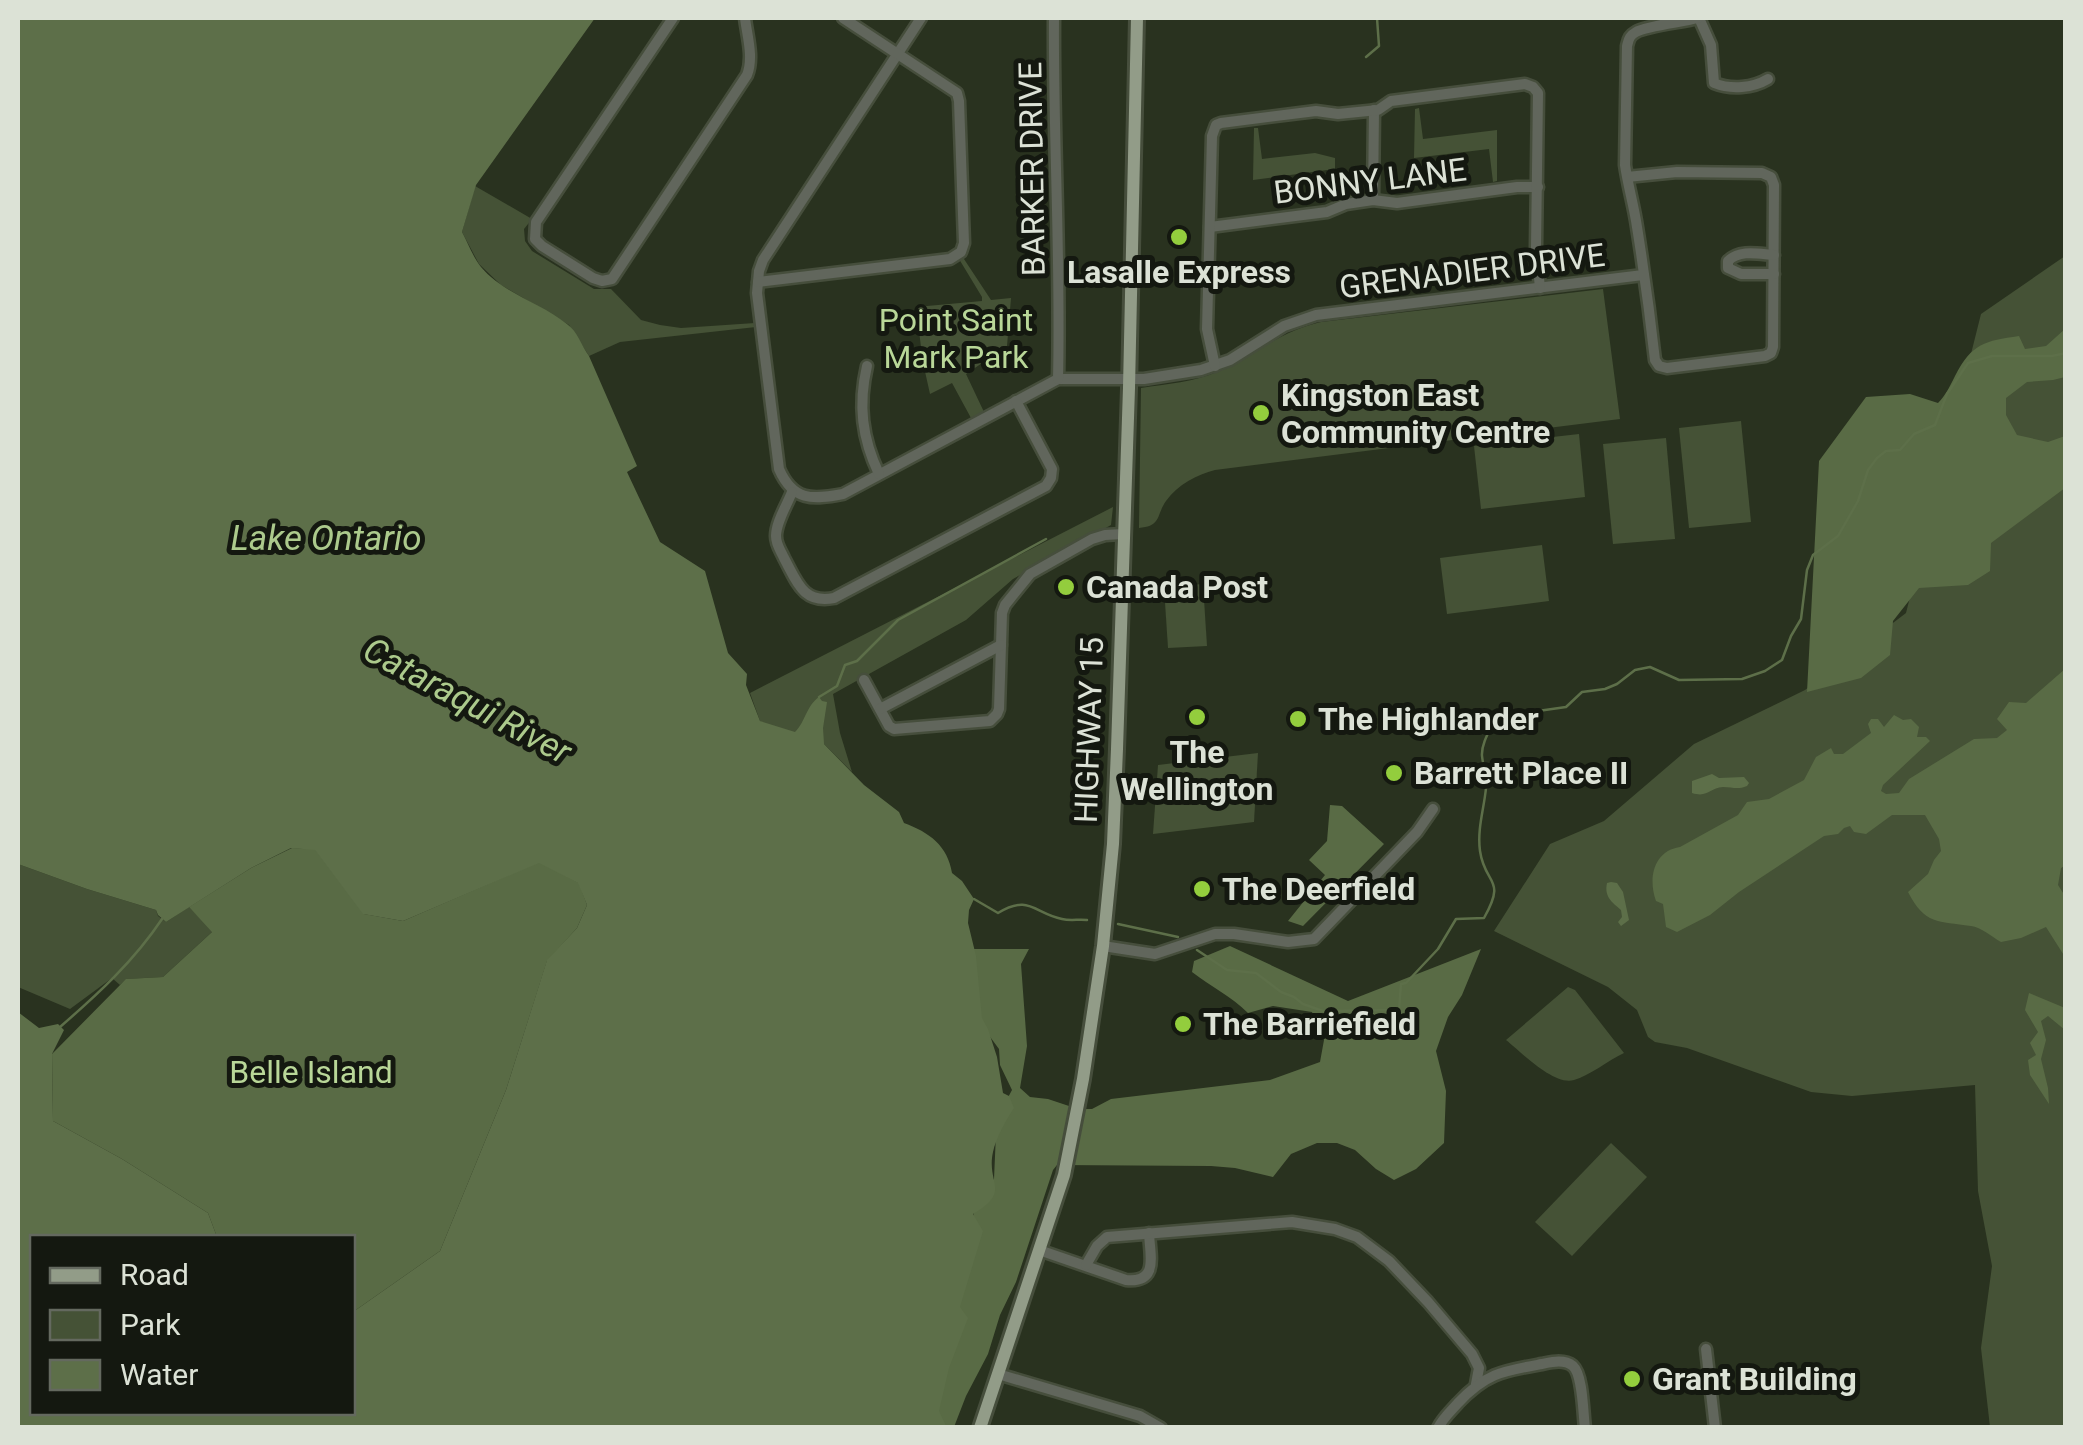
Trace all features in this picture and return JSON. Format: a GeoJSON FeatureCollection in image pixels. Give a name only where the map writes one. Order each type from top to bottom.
{"type":"FeatureCollection","features":[{"type":"Feature","properties":{"kind":"main road","name":"HIGHWAY 15"},"geometry":{"type":"LineString","coordinates":[[980,1428],[1064,1175],[1103,946],[1116,784],[1130,379],[1136,18]]}},
{"type":"Feature","properties":{"kind":"street"},"geometry":{"type":"LineString","coordinates":[[672,18],[536,222],[535,240],[602,281],[612,279],[747,75],[750,58],[744,18]]}},
{"type":"Feature","properties":{"kind":"street"},"geometry":{"type":"LineString","coordinates":[[758,282],[950,259],[961,252],[964,243],[957,93],[843,18]]}},
{"type":"Feature","properties":{"kind":"street"},"geometry":{"type":"LineString","coordinates":[[922,18],[764,260],[757,292],[780,469],[792,492],[828,497],[843,494],[1058,379]]}},
{"type":"Feature","properties":{"kind":"street","name":"BARKER DRIVE"},"geometry":{"type":"LineString","coordinates":[[1054,18],[1058,379]]}},
{"type":"Feature","properties":{"kind":"street"},"geometry":{"type":"LineString","coordinates":[[1698,18],[1712,45],[1714,83],[1756,86],[1768,78]]}},
{"type":"Feature","properties":{"kind":"street","name":"GRENADIER DRIVE"},"geometry":{"type":"LineString","coordinates":[[1058,379],[1173,376],[1230,360],[1284,326],[1316,316],[1643,275],[1625,165],[1628,40],[1642,29],[1698,18]]}},
{"type":"Feature","properties":{"kind":"street"},"geometry":{"type":"LineString","coordinates":[[1215,366],[1208,328],[1212,136],[1216,125],[1316,110],[1338,114],[1374,110],[1391,101],[1533,86],[1538,94],[1536,247],[1540,288]]}},
{"type":"Feature","properties":{"kind":"street"},"geometry":{"type":"LineString","coordinates":[[1372,200],[1374,110]]}},
{"type":"Feature","properties":{"kind":"street"},"geometry":{"type":"LineString","coordinates":[[1627,177],[1694,172],[1762,173],[1771,177],[1771,353],[1659,366],[1643,275]]}},
{"type":"Feature","properties":{"kind":"street","name":"BONNY LANE"},"geometry":{"type":"LineString","coordinates":[[1210,227],[1327,212],[1372,200],[1384,204],[1538,187]]}},
{"type":"Feature","properties":{"kind":"street"},"geometry":{"type":"LineString","coordinates":[[1774,254],[1740,254],[1728,261],[1728,268],[1741,274],[1774,274]]}},
{"type":"Feature","properties":{"kind":"street"},"geometry":{"type":"LineString","coordinates":[[866,366],[861,393],[863,426],[868,451],[880,474]]}},
{"type":"Feature","properties":{"kind":"street"},"geometry":{"type":"LineString","coordinates":[[792,492],[778,528],[777,544],[806,595],[820,600],[834,598],[1046,486],[1052,469],[1016,401]]}},
{"type":"Feature","properties":{"kind":"street"},"geometry":{"type":"LineString","coordinates":[[864,680],[889,726],[901,730],[994,718],[999,709],[1005,605],[1030,574],[1092,540],[1123,534]]}},
{"type":"Feature","properties":{"kind":"street"},"geometry":{"type":"LineString","coordinates":[[880,709],[1002,645]]}},
{"type":"Feature","properties":{"kind":"street"},"geometry":{"type":"LineString","coordinates":[[1103,946],[1155,954],[1214,934],[1288,942],[1314,940],[1428,820],[1433,809]]}},
{"type":"Feature","properties":{"kind":"street"},"geometry":{"type":"LineString","coordinates":[[1086,1265],[1107,1237],[1292,1222],[1336,1229],[1356,1237],[1390,1262],[1428,1302],[1472,1354],[1479,1368],[1476,1384]]}},
{"type":"Feature","properties":{"kind":"street"},"geometry":{"type":"LineString","coordinates":[[1038,1250],[1139,1281],[1150,1269],[1148,1233]]}},
{"type":"Feature","properties":{"kind":"street"},"geometry":{"type":"LineString","coordinates":[[1706,1349],[1715,1428]]}},
{"type":"Feature","properties":{"kind":"street"},"geometry":{"type":"LineString","coordinates":[[1438,1428],[1476,1384],[1497,1374],[1564,1362],[1574,1367],[1579,1376],[1585,1428]]}},
{"type":"Feature","properties":{"kind":"street"},"geometry":{"type":"LineString","coordinates":[[1479,1368],[1497,1374]]}},
{"type":"Feature","properties":{"kind":"street"},"geometry":{"type":"LineString","coordinates":[[998,1374],[1140,1416],[1161,1428]]}},
{"type":"Feature","properties":{"kind":"green space"},"geometry":{"type":"Polygon","coordinates":[[[1419,108],[1423,139],[1497,130],[1497,181],[1493,182],[1489,149],[1414,158],[1415,109],[1419,108]]]}},
{"type":"Feature","properties":{"kind":"green space"},"geometry":{"type":"Polygon","coordinates":[[[1254,128],[1258,128],[1262,159],[1315,153],[1335,158],[1335,195],[1343,195],[1331,201],[1327,170],[1253,180],[1254,128]]]}},
{"type":"Feature","properties":{"kind":"green space"},"geometry":{"type":"Polygon","coordinates":[[[475,186],[532,219],[524,229],[525,241],[532,251],[594,289],[611,289],[641,320],[681,328],[755,323],[756,327],[620,342],[589,356],[569,325],[501,285],[479,264],[462,232],[475,186]]]}},
{"type":"Feature","properties":{"kind":"green space","name":"Point Saint Mark Park"},"geometry":{"type":"Polygon","coordinates":[[[962,256],[991,300],[1011,298],[1007,346],[966,374],[984,412],[971,418],[952,383],[930,394],[924,367],[883,369],[883,365],[923,363],[916,307],[982,301],[959,259],[962,256]]]}},
{"type":"Feature","properties":{"kind":"green space"},"geometry":{"type":"Polygon","coordinates":[[[2065,256],[2065,1427],[1990,1427],[1981,1348],[1992,1266],[1978,1191],[1975,1085],[1852,1096],[1811,1092],[1687,1048],[1655,1042],[1648,1037],[1637,1010],[1608,987],[1494,931],[1550,844],[1604,821],[1694,744],[1805,690],[1906,613],[1981,314],[2065,256]]]}},
{"type":"Feature","properties":{"kind":"green space"},"geometry":{"type":"Polygon","coordinates":[[[1603,289],[1620,419],[1215,470],[1182,485],[1166,501],[1155,522],[1139,528],[1141,388],[1210,375],[1294,331],[1321,322],[1603,289]]]}},
{"type":"Feature","properties":{"kind":"green space"},"geometry":{"type":"Polygon","coordinates":[[[2065,329],[2065,377],[2027,382],[2006,398],[2006,415],[2017,435],[2048,442],[2065,436],[2065,488],[1991,543],[1990,571],[1968,585],[1919,588],[1893,621],[1890,655],[1861,678],[1807,692],[1819,461],[1866,397],[1910,394],[1938,403],[1974,350],[2019,336],[2025,349],[2046,346],[2065,329]]]}},
{"type":"Feature","properties":{"kind":"green space"},"geometry":{"type":"Polygon","coordinates":[[[1741,421],[1751,522],[1689,528],[1679,428],[1741,421]]]}},
{"type":"Feature","properties":{"kind":"green space"},"geometry":{"type":"Polygon","coordinates":[[[1579,434],[1585,497],[1481,509],[1474,446],[1579,434]]]}},
{"type":"Feature","properties":{"kind":"green space"},"geometry":{"type":"Polygon","coordinates":[[[1666,438],[1675,539],[1613,544],[1603,444],[1666,438]]]}},
{"type":"Feature","properties":{"kind":"green space"},"geometry":{"type":"Polygon","coordinates":[[[1113,507],[1111,525],[1013,579],[966,620],[833,694],[852,772],[824,744],[781,744],[760,721],[750,693],[1113,507]]]}},
{"type":"Feature","properties":{"kind":"green space"},"geometry":{"type":"Polygon","coordinates":[[[1542,545],[1549,601],[1447,614],[1440,558],[1542,545]]]}},
{"type":"Feature","properties":{"kind":"green space"},"geometry":{"type":"Polygon","coordinates":[[[1203,584],[1207,646],[1168,648],[1164,587],[1203,584]]]}},
{"type":"Feature","properties":{"kind":"green space"},"geometry":{"type":"Polygon","coordinates":[[[2065,669],[2066,865],[2061,868],[2058,885],[2065,896],[2065,957],[2046,927],[2001,942],[1979,928],[1934,920],[1920,911],[1908,892],[1928,874],[1941,851],[1939,839],[1925,815],[1892,815],[1866,834],[1854,832],[1850,826],[1838,834],[1824,836],[1710,915],[1677,932],[1666,927],[1663,904],[1656,901],[1653,884],[1658,860],[1738,815],[1747,802],[1769,799],[1804,780],[1816,757],[1831,748],[1834,754],[1843,754],[1871,733],[1871,719],[1878,719],[1884,727],[1894,715],[1911,719],[1919,727],[1917,737],[1930,741],[1881,791],[1899,793],[1909,779],[1974,739],[1997,738],[2007,730],[1997,719],[2009,702],[2026,703],[2065,669]]]}},
{"type":"Feature","properties":{"kind":"green space"},"geometry":{"type":"Polygon","coordinates":[[[1258,753],[1254,822],[1153,834],[1158,765],[1258,753]]]}},
{"type":"Feature","properties":{"kind":"green space"},"geometry":{"type":"Polygon","coordinates":[[[1330,805],[1342,806],[1384,844],[1303,926],[1288,921],[1325,875],[1309,860],[1327,841],[1330,805]]]}},
{"type":"Feature","properties":{"kind":"green space","name":"Belle Island"},"geometry":{"type":"Polygon","coordinates":[[[292,848],[315,849],[364,914],[403,921],[539,862],[579,883],[587,905],[577,928],[547,961],[506,1090],[440,1251],[355,1311],[355,1235],[216,1235],[208,1213],[53,1121],[52,1054],[126,979],[163,977],[212,932],[189,907],[251,868],[292,848]]]}},
{"type":"Feature","properties":{"kind":"green space"},"geometry":{"type":"Polygon","coordinates":[[[18,864],[156,910],[166,922],[189,907],[213,931],[163,977],[127,979],[120,985],[112,978],[70,1009],[18,987],[18,864]]]}},
{"type":"Feature","properties":{"kind":"green space"},"geometry":{"type":"Polygon","coordinates":[[[1230,946],[1348,1001],[1481,949],[1436,1051],[1446,1091],[1444,1143],[1416,1169],[1394,1180],[1355,1150],[1337,1143],[1317,1143],[1291,1154],[1273,1177],[1211,1166],[1057,1165],[988,1354],[954,1427],[921,1428],[970,1239],[975,1204],[994,1179],[996,1133],[1012,1090],[1000,1065],[999,1049],[970,999],[973,949],[1029,949],[1021,964],[1027,1046],[1020,1088],[1030,1097],[1092,1109],[1111,1099],[1270,1080],[1320,1062],[1324,1040],[1312,1012],[1273,1006],[1248,1013],[1192,972],[1194,961],[1230,946]]]}},
{"type":"Feature","properties":{"kind":"green space"},"geometry":{"type":"Polygon","coordinates":[[[1568,987],[1575,990],[1624,1053],[1574,1080],[1557,1078],[1538,1067],[1506,1040],[1568,987]]]}},
{"type":"Feature","properties":{"kind":"green space"},"geometry":{"type":"Polygon","coordinates":[[[2029,993],[2065,1008],[2065,1030],[2048,1016],[2041,1021],[2046,1040],[2041,1059],[2049,1104],[2030,1075],[2028,1060],[2036,1055],[2030,1043],[2038,1032],[2025,1010],[2029,993]]]}},
{"type":"Feature","properties":{"kind":"green space"},"geometry":{"type":"Polygon","coordinates":[[[1611,1143],[1647,1177],[1572,1256],[1535,1222],[1611,1143]]]}},
{"type":"Feature","properties":{"kind":"water","name":"Lake Ontario"},"geometry":{"type":"Polygon","coordinates":[[[18,18],[595,18],[476,185],[462,232],[478,263],[490,276],[556,316],[577,335],[637,466],[627,472],[660,542],[705,571],[728,653],[747,674],[746,685],[760,721],[795,732],[819,697],[827,702],[824,744],[864,785],[899,812],[904,823],[936,841],[952,873],[974,899],[968,923],[976,956],[982,1018],[997,1057],[1003,1093],[1009,1096],[1014,1108],[993,1152],[995,1193],[973,1214],[983,1231],[960,1307],[968,1318],[949,1368],[939,1411],[946,1426],[18,1427],[18,1012],[39,1028],[58,1024],[64,1030],[52,1054],[53,1121],[208,1213],[216,1235],[30,1235],[30,1415],[355,1415],[355,1311],[440,1251],[506,1090],[547,960],[577,928],[587,905],[578,883],[539,863],[403,921],[363,914],[315,850],[291,848],[251,868],[166,922],[156,910],[18,864],[18,18]]]}},
{"type":"Feature","properties":{"kind":"water"},"geometry":{"type":"Polygon","coordinates":[[[1712,774],[1719,778],[1744,777],[1749,783],[1740,788],[1692,793],[1692,781],[1712,774]]]}},
{"type":"Feature","properties":{"kind":"water"},"geometry":{"type":"Polygon","coordinates":[[[1607,883],[1617,883],[1623,892],[1629,920],[1621,926],[1621,910],[1607,892],[1607,883]]]}},
{"type":"Feature","properties":{"kind":"waterway"},"geometry":{"type":"LineString","coordinates":[[1366,57],[1379,46],[1377,18]]}},
{"type":"Feature","properties":{"kind":"waterway"},"geometry":{"type":"LineString","coordinates":[[1197,950],[1227,970],[1256,973],[1281,992],[1323,1011],[1399,1010],[1401,984],[1438,949],[1456,919],[1484,918],[1491,905],[1494,888],[1483,862],[1479,835],[1486,784],[1482,751],[1495,719],[1531,718],[1538,711],[1566,707],[1582,692],[1605,689],[1635,670],[1650,667],[1679,680],[1742,679],[1765,671],[1782,660],[1801,619],[1807,570],[1813,555],[1838,536],[1877,458],[1886,451],[1900,450],[1914,434],[1935,425],[1947,394],[1968,363],[1992,356],[2066,353]]}},
{"type":"Feature","properties":{"kind":"waterway"},"geometry":{"type":"LineString","coordinates":[[819,697],[837,686],[845,665],[857,661],[898,620],[1046,539]]}},
{"type":"Feature","properties":{"kind":"waterway"},"geometry":{"type":"LineString","coordinates":[[974,899],[998,913],[1024,905],[1062,919],[1087,920]]}},
{"type":"Feature","properties":{"kind":"waterway"},"geometry":{"type":"LineString","coordinates":[[60,1027],[115,976],[162,919]]}},
{"type":"Feature","properties":{"kind":"waterway"},"geometry":{"type":"LineString","coordinates":[[1118,924],[1178,937]]}},
{"type":"Feature","properties":{"kind":"place","name":"Lasalle Express"},"geometry":{"type":"Point","coordinates":[1179,237]}},
{"type":"Feature","properties":{"kind":"place","name":"Kingston East Community Centre"},"geometry":{"type":"Point","coordinates":[1261,413]}},
{"type":"Feature","properties":{"kind":"place","name":"Canada Post"},"geometry":{"type":"Point","coordinates":[1066,587]}},
{"type":"Feature","properties":{"kind":"place","name":"The Wellington"},"geometry":{"type":"Point","coordinates":[1197,717]}},
{"type":"Feature","properties":{"kind":"place","name":"The Highlander"},"geometry":{"type":"Point","coordinates":[1298,719]}},
{"type":"Feature","properties":{"kind":"place","name":"Barrett Place II"},"geometry":{"type":"Point","coordinates":[1394,773]}},
{"type":"Feature","properties":{"kind":"place","name":"The Deerfield"},"geometry":{"type":"Point","coordinates":[1202,889]}},
{"type":"Feature","properties":{"kind":"place","name":"The Barriefield"},"geometry":{"type":"Point","coordinates":[1183,1024]}},
{"type":"Feature","properties":{"kind":"place","name":"Grant Building"},"geometry":{"type":"Point","coordinates":[1632,1379]}},
{"type":"Feature","properties":{"kind":"water label","name":"Cataraqui River"},"geometry":{"type":"Point","coordinates":[467,701]}}]}
